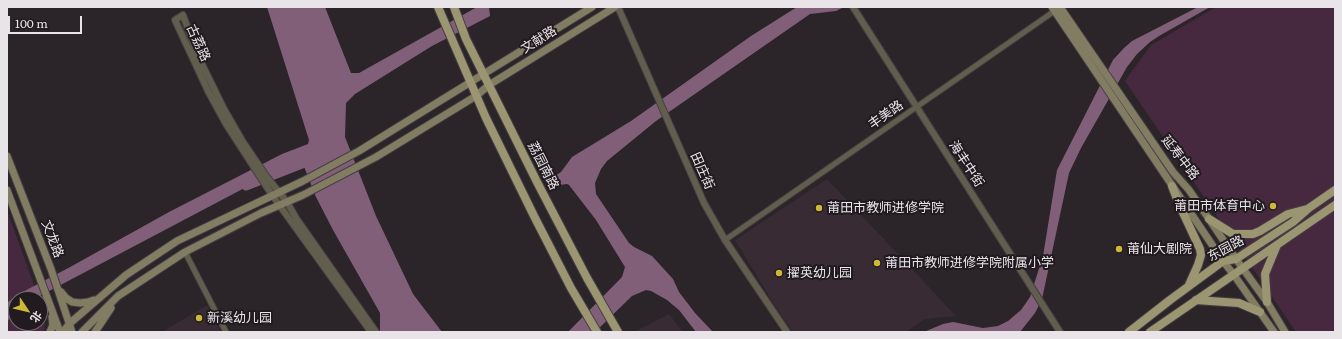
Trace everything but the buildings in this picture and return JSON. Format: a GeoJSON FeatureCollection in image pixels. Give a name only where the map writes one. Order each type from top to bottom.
{"type":"FeatureCollection","features":[{"type":"Feature","properties":{"kind":"main road","name":"荔园南路"},"geometry":{"type":"LineString","coordinates":[[454,7],[466,39],[541,189],[618,332]]}},
{"type":"Feature","properties":{"kind":"main road"},"geometry":{"type":"LineString","coordinates":[[62,332],[69,324],[126,275],[177,241],[303,181],[355,154],[592,7]]}},
{"type":"Feature","properties":{"kind":"main road","name":"文献路"},"geometry":{"type":"LineString","coordinates":[[133,286],[185,252],[303,195],[376,157],[476,96],[489,85],[615,7]]}},
{"type":"Feature","properties":{"kind":"main road"},"geometry":{"type":"LineString","coordinates":[[1056,8],[1120,101]]}},
{"type":"Feature","properties":{"kind":"main road"},"geometry":{"type":"LineString","coordinates":[[440,11],[476,96],[534,216],[597,332]]}},
{"type":"Feature","properties":{"kind":"main road","name":"延寿中路"},"geometry":{"type":"LineString","coordinates":[[1120,101],[1172,186],[1223,262],[1234,274],[1274,332]]}},
{"type":"Feature","properties":{"kind":"main road","name":"延寿中路"},"geometry":{"type":"LineString","coordinates":[[1120,101],[1173,172],[1189,190],[1267,302],[1285,332]]}},
{"type":"Feature","properties":{"kind":"main road","name":"文龙路"},"geometry":{"type":"LineString","coordinates":[[7,156],[58,288],[72,332]]}},
{"type":"Feature","properties":{"kind":"main road"},"geometry":{"type":"LineString","coordinates":[[1172,186],[1200,249],[1201,255],[1188,287]]}},
{"type":"Feature","properties":{"kind":"main road","name":"文龙路"},"geometry":{"type":"LineString","coordinates":[[7,190],[62,332]]}},
{"type":"Feature","properties":{"kind":"main road","name":"东园路"},"geometry":{"type":"LineString","coordinates":[[1129,332],[1223,262],[1236,259],[1293,222],[1335,190]]}},
{"type":"Feature","properties":{"kind":"main road","name":"东园路"},"geometry":{"type":"LineString","coordinates":[[1150,332],[1335,205]]}},
{"type":"Feature","properties":{"kind":"main road"},"geometry":{"type":"LineString","coordinates":[[1209,218],[1233,234],[1253,234],[1288,214],[1310,208]]}},
{"type":"Feature","properties":{"kind":"main road"},"geometry":{"type":"LineString","coordinates":[[1267,302],[1265,274],[1277,245]]}},
{"type":"Feature","properties":{"kind":"main road"},"geometry":{"type":"LineString","coordinates":[[82,332],[118,296],[133,286]]}},
{"type":"Feature","properties":{"kind":"main road"},"geometry":{"type":"LineString","coordinates":[[95,332],[111,308],[133,286]]}},
{"type":"Feature","properties":{"kind":"main road"},"geometry":{"type":"LineString","coordinates":[[58,288],[66,298],[72,302],[88,302],[100,298]]}},
{"type":"Feature","properties":{"kind":"main road"},"geometry":{"type":"LineString","coordinates":[[1196,300],[1239,303],[1260,312]]}},
{"type":"Feature","properties":{"kind":"main road"},"geometry":{"type":"LineString","coordinates":[[50,332],[52,325],[52,308]]}},
{"type":"Feature","properties":{"kind":"street","name":"田庄街"},"geometry":{"type":"LineString","coordinates":[[618,7],[704,203],[725,240],[787,332]]}},
{"type":"Feature","properties":{"kind":"street","name":"海丰中街"},"geometry":{"type":"LineString","coordinates":[[853,7],[1060,332]]}},
{"type":"Feature","properties":{"kind":"street","name":"丰美路"},"geometry":{"type":"LineString","coordinates":[[725,240],[917,107],[1056,8]]}},
{"type":"Feature","properties":{"kind":"street","name":"古荔路"},"geometry":{"type":"LineString","coordinates":[[276,193],[245,153],[208,90],[175,20],[183,15],[197,54],[224,109],[243,142],[266,176],[283,204],[371,331]]}},
{"type":"Feature","properties":{"kind":"street"},"geometry":{"type":"LineString","coordinates":[[185,252],[226,332]]}},
{"type":"Feature","properties":{"kind":"shaded area"},"geometry":{"type":"Polygon","coordinates":[[[267,7],[325,7],[351,73],[359,73],[477,7],[489,7],[490,16],[432,46],[355,94],[346,103],[345,137],[376,216],[413,294],[442,332],[380,332],[380,313],[333,230],[316,197],[303,164],[290,164],[48,292],[25,291],[169,212],[282,154],[308,144],[309,140],[267,7]]]}},
{"type":"Feature","properties":{"kind":"shaded area"},"geometry":{"type":"Polygon","coordinates":[[[797,7],[844,7],[836,11],[810,14],[656,121],[607,161],[601,169],[595,183],[596,194],[629,243],[652,256],[673,279],[679,292],[695,313],[713,332],[696,332],[679,310],[667,300],[651,291],[646,290],[632,296],[595,332],[568,332],[622,277],[625,267],[596,220],[569,185],[559,185],[555,176],[561,172],[572,157],[631,121],[751,36],[797,7]]]}},
{"type":"Feature","properties":{"kind":"shaded area"},"geometry":{"type":"Polygon","coordinates":[[[1198,7],[1210,7],[1159,36],[1137,54],[1127,67],[1081,148],[1069,173],[1042,299],[1035,313],[1020,332],[924,332],[943,324],[953,322],[983,328],[998,326],[1008,321],[1021,310],[1030,297],[1043,256],[1057,170],[1113,60],[1132,41],[1198,7]]]}},
{"type":"Feature","properties":{"kind":"shaded area","name":"莆田市体育中心"},"geometry":{"type":"Polygon","coordinates":[[[1216,7],[1335,7],[1335,332],[1296,332],[1125,81],[1151,45],[1216,7]]]}},
{"type":"Feature","properties":{"kind":"shaded area"},"geometry":{"type":"Polygon","coordinates":[[[827,179],[956,316],[925,319],[906,332],[793,332],[778,311],[735,240],[827,179]]]}},
{"type":"Feature","properties":{"kind":"shaded area"},"geometry":{"type":"Polygon","coordinates":[[[7,210],[36,291],[8,291],[8,331],[44,331],[7,332],[7,210]]]}},
{"type":"Feature","properties":{"kind":"shaded area"},"geometry":{"type":"Polygon","coordinates":[[[8,302],[7,322],[7,303],[8,302]]]}},
{"type":"Feature","properties":{"kind":"shaded area","name":"新溪幼儿园"},"geometry":{"type":"Polygon","coordinates":[[[207,305],[221,332],[162,332],[207,305]]]}},
{"type":"Feature","properties":{"kind":"shaded area"},"geometry":{"type":"Polygon","coordinates":[[[669,314],[683,332],[636,331],[669,314]]]}},
{"type":"Feature","properties":{"kind":"waterway"},"geometry":{"type":"LineString","coordinates":[[246,186],[312,160]]}},
{"type":"Feature","properties":{"kind":"place","name":"莆田市体育中心"},"geometry":{"type":"Point","coordinates":[1273,206]}},
{"type":"Feature","properties":{"kind":"place","name":"莆田市教师进修学院"},"geometry":{"type":"Point","coordinates":[819,208]}},
{"type":"Feature","properties":{"kind":"place","name":"莆仙大剧院"},"geometry":{"type":"Point","coordinates":[1119,249]}},
{"type":"Feature","properties":{"kind":"place","name":"莆田市教师进修学院附属小学"},"geometry":{"type":"Point","coordinates":[877,263]}},
{"type":"Feature","properties":{"kind":"place","name":"擢英幼儿园"},"geometry":{"type":"Point","coordinates":[779,273]}},
{"type":"Feature","properties":{"kind":"place","name":"新溪幼儿园"},"geometry":{"type":"Point","coordinates":[199,318]}}]}
